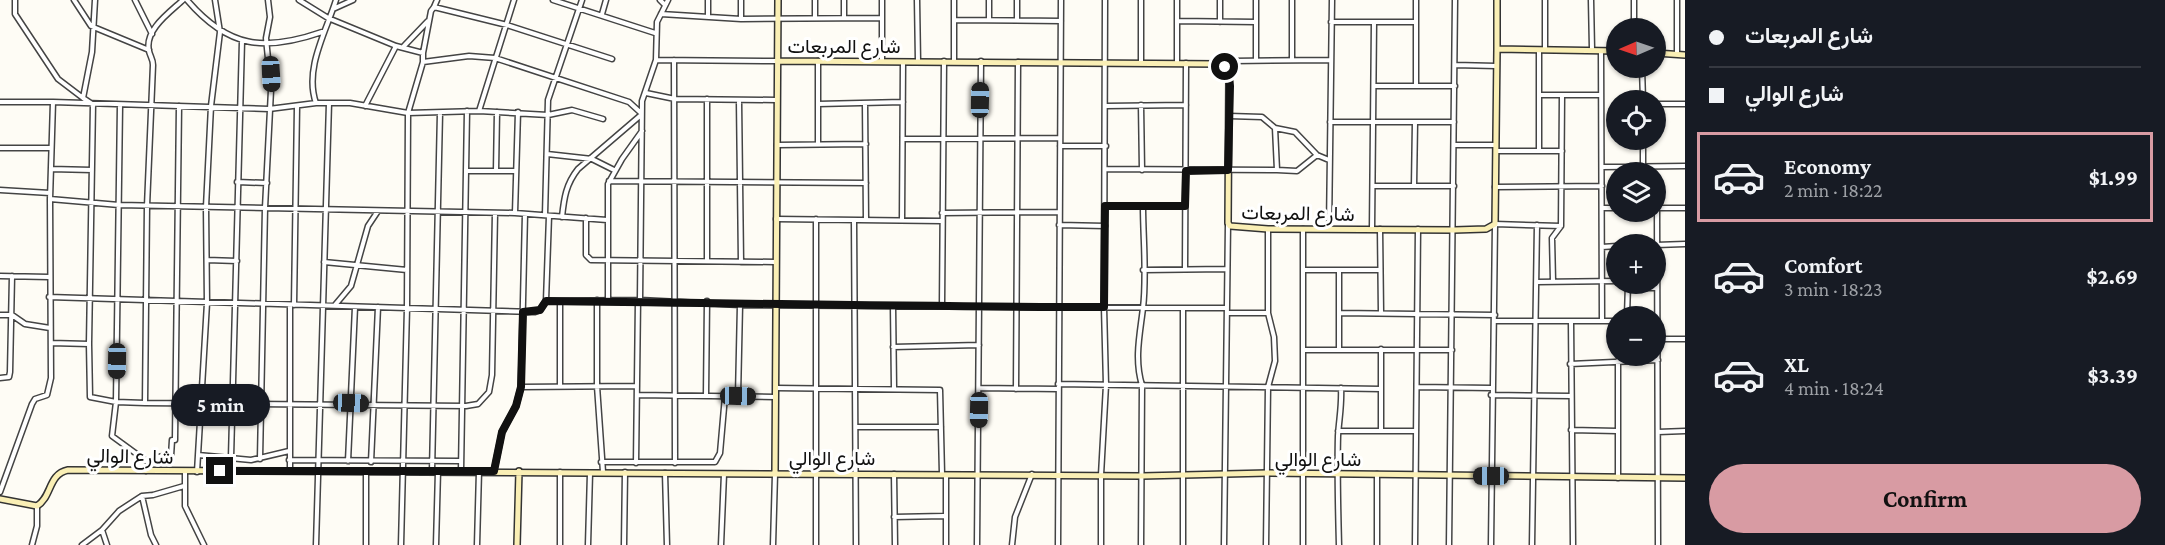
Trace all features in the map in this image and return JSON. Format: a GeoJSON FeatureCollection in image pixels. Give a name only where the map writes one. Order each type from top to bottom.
{"type":"FeatureCollection","features":[{"type":"Feature","properties":{"kind":"street"},"geometry":{"type":"LineString","coordinates":[[15,0],[15,14],[58,79],[93,104]]}},
{"type":"Feature","properties":{"kind":"street"},"geometry":{"type":"LineString","coordinates":[[74,0],[92,26],[149,50]]}},
{"type":"Feature","properties":{"kind":"street"},"geometry":{"type":"LineString","coordinates":[[83,98],[92,52],[95,0]]}},
{"type":"Feature","properties":{"kind":"street"},"geometry":{"type":"LineString","coordinates":[[135,0],[152,34]]}},
{"type":"Feature","properties":{"kind":"street"},"geometry":{"type":"LineString","coordinates":[[145,403],[147,206],[153,65],[149,50],[152,34],[164,16],[185,0],[205,21],[220,32],[242,41],[268,43],[292,41],[322,32]]}},
{"type":"Feature","properties":{"kind":"street"},"geometry":{"type":"LineString","coordinates":[[197,472],[207,303],[206,207],[211,106],[220,32],[214,0]]}},
{"type":"Feature","properties":{"kind":"street"},"geometry":{"type":"LineString","coordinates":[[260,459],[265,304],[265,208],[271,90],[266,38],[270,17],[268,0]]}},
{"type":"Feature","properties":{"kind":"street"},"geometry":{"type":"LineString","coordinates":[[299,0],[328,18],[396,46],[404,46],[423,53]]}},
{"type":"Feature","properties":{"kind":"street"},"geometry":{"type":"LineString","coordinates":[[316,103],[312,84],[322,32],[336,0]]}},
{"type":"Feature","properties":{"kind":"street"},"geometry":{"type":"LineString","coordinates":[[333,9],[353,0]]}},
{"type":"Feature","properties":{"kind":"street"},"geometry":{"type":"LineString","coordinates":[[401,545],[407,308],[408,112],[423,62],[429,21],[437,0]]}},
{"type":"Feature","properties":{"kind":"street"},"geometry":{"type":"LineString","coordinates":[[479,111],[514,0]]}},
{"type":"Feature","properties":{"kind":"street"},"geometry":{"type":"LineString","coordinates":[[553,0],[602,14],[655,34]]}},
{"type":"Feature","properties":{"kind":"street"},"geometry":{"type":"LineString","coordinates":[[49,297],[118,300],[133,298],[176,303],[322,304],[523,312],[540,310],[546,301],[548,115],[554,78],[582,0]]}},
{"type":"Feature","properties":{"kind":"street"},"geometry":{"type":"LineString","coordinates":[[602,14],[606,0]]}},
{"type":"Feature","properties":{"kind":"street"},"geometry":{"type":"LineString","coordinates":[[660,0],[665,5]]}},
{"type":"Feature","properties":{"kind":"street"},"geometry":{"type":"LineString","coordinates":[[636,463],[642,114],[656,60],[655,34],[668,0]]}},
{"type":"Feature","properties":{"kind":"street"},"geometry":{"type":"LineString","coordinates":[[708,0],[708,17]]}},
{"type":"Feature","properties":{"kind":"street"},"geometry":{"type":"LineString","coordinates":[[741,0],[741,19]]}},
{"type":"Feature","properties":{"kind":"street"},"geometry":{"type":"LineString","coordinates":[[773,545],[776,473],[775,262],[778,0]]}},
{"type":"Feature","properties":{"kind":"street"},"geometry":{"type":"LineString","coordinates":[[815,0],[815,18]]}},
{"type":"Feature","properties":{"kind":"street"},"geometry":{"type":"LineString","coordinates":[[844,0],[844,18]]}},
{"type":"Feature","properties":{"kind":"street"},"geometry":{"type":"LineString","coordinates":[[882,0],[882,61]]}},
{"type":"Feature","properties":{"kind":"street"},"geometry":{"type":"LineString","coordinates":[[917,0],[918,61]]}},
{"type":"Feature","properties":{"kind":"street"},"geometry":{"type":"LineString","coordinates":[[954,0],[954,61]]}},
{"type":"Feature","properties":{"kind":"street"},"geometry":{"type":"LineString","coordinates":[[989,0],[989,20]]}},
{"type":"Feature","properties":{"kind":"street"},"geometry":{"type":"LineString","coordinates":[[1017,0],[1017,20]]}},
{"type":"Feature","properties":{"kind":"street"},"geometry":{"type":"LineString","coordinates":[[1058,545],[1061,0]]}},
{"type":"Feature","properties":{"kind":"street"},"geometry":{"type":"LineString","coordinates":[[1101,545],[1101,474],[1106,386],[1105,0]]}},
{"type":"Feature","properties":{"kind":"street"},"geometry":{"type":"LineString","coordinates":[[1141,0],[1142,62]]}},
{"type":"Feature","properties":{"kind":"street"},"geometry":{"type":"LineString","coordinates":[[1177,0],[1177,62]]}},
{"type":"Feature","properties":{"kind":"street"},"geometry":{"type":"LineString","coordinates":[[1220,0],[1220,22]]}},
{"type":"Feature","properties":{"kind":"street"},"geometry":{"type":"LineString","coordinates":[[1256,0],[1256,60]]}},
{"type":"Feature","properties":{"kind":"street"},"geometry":{"type":"LineString","coordinates":[[1292,0],[1292,60]]}},
{"type":"Feature","properties":{"kind":"street"},"geometry":{"type":"LineString","coordinates":[[1329,229],[1332,0]]}},
{"type":"Feature","properties":{"kind":"street"},"geometry":{"type":"LineString","coordinates":[[1416,0],[1416,86]]}},
{"type":"Feature","properties":{"kind":"street"},"geometry":{"type":"LineString","coordinates":[[1449,545],[1453,387],[1455,0]]}},
{"type":"Feature","properties":{"kind":"street"},"geometry":{"type":"LineString","coordinates":[[1491,545],[1497,0]]}},
{"type":"Feature","properties":{"kind":"street"},"geometry":{"type":"LineString","coordinates":[[1539,151],[1538,95],[1545,0]]}},
{"type":"Feature","properties":{"kind":"street"},"geometry":{"type":"LineString","coordinates":[[1591,0],[1592,49]]}},
{"type":"Feature","properties":{"kind":"street"},"geometry":{"type":"LineString","coordinates":[[1634,0],[1634,18]]}},
{"type":"Feature","properties":{"kind":"street"},"geometry":{"type":"LineString","coordinates":[[1677,0],[1677,54]]}},
{"type":"Feature","properties":{"kind":"street"},"geometry":{"type":"LineString","coordinates":[[434,7],[507,25],[612,59]]}},
{"type":"Feature","properties":{"kind":"street"},"geometry":{"type":"LineString","coordinates":[[661,14],[741,19],[882,18]]}},
{"type":"Feature","properties":{"kind":"street"},"geometry":{"type":"LineString","coordinates":[[954,20],[1061,21]]}},
{"type":"Feature","properties":{"kind":"street"},"geometry":{"type":"LineString","coordinates":[[404,46],[429,21]]}},
{"type":"Feature","properties":{"kind":"street"},"geometry":{"type":"LineString","coordinates":[[1177,21],[1256,22]]}},
{"type":"Feature","properties":{"kind":"street"},"geometry":{"type":"LineString","coordinates":[[1331,22],[1416,22]]}},
{"type":"Feature","properties":{"kind":"street"},"geometry":{"type":"LineString","coordinates":[[1372,228],[1374,22]]}},
{"type":"Feature","properties":{"kind":"street"},"geometry":{"type":"LineString","coordinates":[[231,458],[242,41]]}},
{"type":"Feature","properties":{"kind":"street"},"geometry":{"type":"LineString","coordinates":[[365,106],[396,46]]}},
{"type":"Feature","properties":{"kind":"street"},"geometry":{"type":"LineString","coordinates":[[1497,49],[1606,50]]}},
{"type":"Feature","properties":{"kind":"street"},"geometry":{"type":"LineString","coordinates":[[1600,50],[1602,320]]}},
{"type":"Feature","properties":{"kind":"street"},"geometry":{"type":"LineString","coordinates":[[1666,53],[1685,55]]}},
{"type":"Feature","properties":{"kind":"street"},"geometry":{"type":"LineString","coordinates":[[423,62],[469,56],[495,58],[629,102],[642,114]]}},
{"type":"Feature","properties":{"kind":"street","name":"شارع المربعات"},"geometry":{"type":"LineString","coordinates":[[656,60],[1213,63],[1225,67],[1229,75],[1228,223],[1236,228],[1454,230],[1486,229],[1496,224]]}},
{"type":"Feature","properties":{"kind":"street"},"geometry":{"type":"LineString","coordinates":[[674,60],[675,463]]}},
{"type":"Feature","properties":{"kind":"street"},"geometry":{"type":"LineString","coordinates":[[1225,67],[1232,61],[1331,60]]}},
{"type":"Feature","properties":{"kind":"street"},"geometry":{"type":"LineString","coordinates":[[818,61],[818,144]]}},
{"type":"Feature","properties":{"kind":"street"},"geometry":{"type":"LineString","coordinates":[[902,220],[903,61]]}},
{"type":"Feature","properties":{"kind":"street"},"geometry":{"type":"LineString","coordinates":[[942,306],[944,61]]}},
{"type":"Feature","properties":{"kind":"street"},"geometry":{"type":"LineString","coordinates":[[977,545],[981,61]]}},
{"type":"Feature","properties":{"kind":"street"},"geometry":{"type":"LineString","coordinates":[[1016,389],[1018,61]]}},
{"type":"Feature","properties":{"kind":"street"},"geometry":{"type":"LineString","coordinates":[[1185,269],[1186,62]]}},
{"type":"Feature","properties":{"kind":"street"},"geometry":{"type":"LineString","coordinates":[[1455,65],[1496,66]]}},
{"type":"Feature","properties":{"kind":"street"},"geometry":{"type":"LineString","coordinates":[[1374,86],[1455,86]]}},
{"type":"Feature","properties":{"kind":"street"},"geometry":{"type":"LineString","coordinates":[[646,93],[675,99],[776,100]]}},
{"type":"Feature","properties":{"kind":"street"},"geometry":{"type":"LineString","coordinates":[[1538,95],[1601,94]]}},
{"type":"Feature","properties":{"kind":"street"},"geometry":{"type":"LineString","coordinates":[[1553,281],[1552,238],[1562,226],[1562,95]]}},
{"type":"Feature","properties":{"kind":"street"},"geometry":{"type":"LineString","coordinates":[[707,99],[707,260]]}},
{"type":"Feature","properties":{"kind":"street"},"geometry":{"type":"LineString","coordinates":[[739,101],[741,262]]}},
{"type":"Feature","properties":{"kind":"street"},"geometry":{"type":"LineString","coordinates":[[0,102],[269,109],[329,103],[408,112],[440,113],[479,111],[548,115],[572,110],[603,119]]}},
{"type":"Feature","properties":{"kind":"street"},"geometry":{"type":"LineString","coordinates":[[0,492],[34,400],[45,397],[48,392],[51,368],[49,277],[53,102]]}},
{"type":"Feature","properties":{"kind":"street"},"geometry":{"type":"LineString","coordinates":[[818,104],[903,102]]}},
{"type":"Feature","properties":{"kind":"street"},"geometry":{"type":"LineString","coordinates":[[315,545],[329,103]]}},
{"type":"Feature","properties":{"kind":"street"},"geometry":{"type":"LineString","coordinates":[[865,103],[866,220]]}},
{"type":"Feature","properties":{"kind":"street"},"geometry":{"type":"LineString","coordinates":[[93,104],[89,395],[116,402],[145,403],[291,402],[435,406],[478,404],[489,392],[493,367],[495,213]]}},
{"type":"Feature","properties":{"kind":"street"},"geometry":{"type":"LineString","coordinates":[[1666,104],[1685,104]]}},
{"type":"Feature","properties":{"kind":"street"},"geometry":{"type":"LineString","coordinates":[[120,105],[116,402],[113,438],[149,463]]}},
{"type":"Feature","properties":{"kind":"street"},"geometry":{"type":"LineString","coordinates":[[1106,105],[1186,105]]}},
{"type":"Feature","properties":{"kind":"street"},"geometry":{"type":"LineString","coordinates":[[1141,105],[1142,170]]}},
{"type":"Feature","properties":{"kind":"street"},"geometry":{"type":"LineString","coordinates":[[146,471],[149,463],[160,456],[171,456],[172,440],[175,440],[179,106]]}},
{"type":"Feature","properties":{"kind":"street"},"geometry":{"type":"LineString","coordinates":[[290,471],[297,107]]}},
{"type":"Feature","properties":{"kind":"street"},"geometry":{"type":"LineString","coordinates":[[461,471],[468,171],[467,111]]}},
{"type":"Feature","properties":{"kind":"street"},"geometry":{"type":"LineString","coordinates":[[496,171],[497,112]]}},
{"type":"Feature","properties":{"kind":"street"},"geometry":{"type":"LineString","coordinates":[[515,213],[518,112]]}},
{"type":"Feature","properties":{"kind":"street"},"geometry":{"type":"LineString","coordinates":[[436,545],[435,471],[432,461],[440,113]]}},
{"type":"Feature","properties":{"kind":"street"},"geometry":{"type":"LineString","coordinates":[[562,217],[566,189],[578,168],[592,159],[642,114]]}},
{"type":"Feature","properties":{"kind":"street"},"geometry":{"type":"LineString","coordinates":[[1229,116],[1262,117],[1275,128],[1295,132],[1317,155],[1330,160]]}},
{"type":"Feature","properties":{"kind":"street"},"geometry":{"type":"LineString","coordinates":[[1330,122],[1454,122]]}},
{"type":"Feature","properties":{"kind":"street"},"geometry":{"type":"LineString","coordinates":[[1414,186],[1415,122]]}},
{"type":"Feature","properties":{"kind":"street"},"geometry":{"type":"LineString","coordinates":[[1275,128],[1277,170]]}},
{"type":"Feature","properties":{"kind":"street"},"geometry":{"type":"LineString","coordinates":[[608,299],[609,181],[642,131]]}},
{"type":"Feature","properties":{"kind":"street"},"geometry":{"type":"LineString","coordinates":[[903,139],[1060,138]]}},
{"type":"Feature","properties":{"kind":"street"},"geometry":{"type":"LineString","coordinates":[[776,145],[866,144]]}},
{"type":"Feature","properties":{"kind":"street"},"geometry":{"type":"LineString","coordinates":[[1455,145],[1562,151]]}},
{"type":"Feature","properties":{"kind":"street"},"geometry":{"type":"LineString","coordinates":[[1060,146],[1106,146]]}},
{"type":"Feature","properties":{"kind":"street"},"geometry":{"type":"LineString","coordinates":[[0,148],[51,148]]}},
{"type":"Feature","properties":{"kind":"street"},"geometry":{"type":"LineString","coordinates":[[547,154],[592,159],[615,170]]}},
{"type":"Feature","properties":{"kind":"street"},"geometry":{"type":"LineString","coordinates":[[1106,169],[1297,171],[1317,155]]}},
{"type":"Feature","properties":{"kind":"street"},"geometry":{"type":"LineString","coordinates":[[1666,166],[1685,166]]}},
{"type":"Feature","properties":{"kind":"street"},"geometry":{"type":"LineString","coordinates":[[1602,167],[1606,167]]}},
{"type":"Feature","properties":{"kind":"street"},"geometry":{"type":"LineString","coordinates":[[51,169],[92,170]]}},
{"type":"Feature","properties":{"kind":"street"},"geometry":{"type":"LineString","coordinates":[[468,171],[516,171]]}},
{"type":"Feature","properties":{"kind":"street"},"geometry":{"type":"LineString","coordinates":[[609,181],[866,183]]}},
{"type":"Feature","properties":{"kind":"street"},"geometry":{"type":"LineString","coordinates":[[237,182],[267,183]]}},
{"type":"Feature","properties":{"kind":"street"},"geometry":{"type":"LineString","coordinates":[[1373,186],[1454,186]]}},
{"type":"Feature","properties":{"kind":"street"},"geometry":{"type":"LineString","coordinates":[[1496,187],[1602,186]]}},
{"type":"Feature","properties":{"kind":"street"},"geometry":{"type":"LineString","coordinates":[[0,190],[50,193]]}},
{"type":"Feature","properties":{"kind":"street"},"geometry":{"type":"LineString","coordinates":[[50,199],[177,207],[515,213],[607,220]]}},
{"type":"Feature","properties":{"kind":"street"},"geometry":{"type":"LineString","coordinates":[[1105,206],[1185,206]]}},
{"type":"Feature","properties":{"kind":"street"},"geometry":{"type":"LineString","coordinates":[[1141,545],[1142,385],[1139,375],[1138,335],[1143,308],[1143,206]]}},
{"type":"Feature","properties":{"kind":"street"},"geometry":{"type":"LineString","coordinates":[[1666,208],[1685,208]]}},
{"type":"Feature","properties":{"kind":"street"},"geometry":{"type":"LineString","coordinates":[[334,306],[351,286],[355,265],[369,222],[379,210]]}},
{"type":"Feature","properties":{"kind":"street"},"geometry":{"type":"LineString","coordinates":[[942,213],[1059,212]]}},
{"type":"Feature","properties":{"kind":"street"},"geometry":{"type":"LineString","coordinates":[[494,471],[502,432],[516,406],[521,387],[525,214]]}},
{"type":"Feature","properties":{"kind":"street"},"geometry":{"type":"LineString","coordinates":[[586,218],[588,258],[775,262]]}},
{"type":"Feature","properties":{"kind":"street"},"geometry":{"type":"LineString","coordinates":[[776,219],[942,221]]}},
{"type":"Feature","properties":{"kind":"street"},"geometry":{"type":"LineString","coordinates":[[816,219],[816,545]]}},
{"type":"Feature","properties":{"kind":"street"},"geometry":{"type":"LineString","coordinates":[[854,220],[856,545]]}},
{"type":"Feature","properties":{"kind":"street"},"geometry":{"type":"LineString","coordinates":[[1224,545],[1228,223]]}},
{"type":"Feature","properties":{"kind":"street"},"geometry":{"type":"LineString","coordinates":[[1496,224],[1562,226]]}},
{"type":"Feature","properties":{"kind":"street"},"geometry":{"type":"LineString","coordinates":[[1059,225],[1105,226]]}},
{"type":"Feature","properties":{"kind":"street"},"geometry":{"type":"LineString","coordinates":[[1532,545],[1537,225]]}},
{"type":"Feature","properties":{"kind":"street"},"geometry":{"type":"LineString","coordinates":[[1266,545],[1268,387],[1275,361],[1274,337],[1268,313],[1268,229]]}},
{"type":"Feature","properties":{"kind":"street"},"geometry":{"type":"LineString","coordinates":[[1303,229],[1303,545]]}},
{"type":"Feature","properties":{"kind":"street"},"geometry":{"type":"LineString","coordinates":[[1380,229],[1381,312]]}},
{"type":"Feature","properties":{"kind":"street"},"geometry":{"type":"LineString","coordinates":[[1415,545],[1418,230]]}},
{"type":"Feature","properties":{"kind":"street"},"geometry":{"type":"LineString","coordinates":[[1666,245],[1685,244]]}},
{"type":"Feature","properties":{"kind":"street"},"geometry":{"type":"LineString","coordinates":[[207,260],[237,261]]}},
{"type":"Feature","properties":{"kind":"street"},"geometry":{"type":"LineString","coordinates":[[324,262],[407,270]]}},
{"type":"Feature","properties":{"kind":"street"},"geometry":{"type":"LineString","coordinates":[[1143,270],[1227,269]]}},
{"type":"Feature","properties":{"kind":"street"},"geometry":{"type":"LineString","coordinates":[[1303,270],[1380,270]]}},
{"type":"Feature","properties":{"kind":"street"},"geometry":{"type":"LineString","coordinates":[[1339,270],[1339,349]]}},
{"type":"Feature","properties":{"kind":"street"},"geometry":{"type":"LineString","coordinates":[[0,276],[49,277]]}},
{"type":"Feature","properties":{"kind":"street"},"geometry":{"type":"LineString","coordinates":[[0,378],[9,376],[10,372],[12,276]]}},
{"type":"Feature","properties":{"kind":"street"},"geometry":{"type":"LineString","coordinates":[[1537,282],[1606,281]]}},
{"type":"Feature","properties":{"kind":"street"},"geometry":{"type":"LineString","coordinates":[[546,301],[608,299],[707,301],[740,305],[1183,308],[1268,313]]}},
{"type":"Feature","properties":{"kind":"street"},"geometry":{"type":"LineString","coordinates":[[597,300],[597,386],[602,467],[636,463],[718,460],[725,396]]}},
{"type":"Feature","properties":{"kind":"street"},"geometry":{"type":"LineString","coordinates":[[560,301],[560,386]]}},
{"type":"Feature","properties":{"kind":"street"},"geometry":{"type":"LineString","coordinates":[[706,395],[707,301]]}},
{"type":"Feature","properties":{"kind":"street"},"geometry":{"type":"LineString","coordinates":[[738,396],[740,305]]}},
{"type":"Feature","properties":{"kind":"street"},"geometry":{"type":"LineString","coordinates":[[893,306],[894,388]]}},
{"type":"Feature","properties":{"kind":"street"},"geometry":{"type":"LineString","coordinates":[[348,461],[356,307]]}},
{"type":"Feature","properties":{"kind":"street"},"geometry":{"type":"LineString","coordinates":[[371,462],[378,307]]}},
{"type":"Feature","properties":{"kind":"street"},"geometry":{"type":"LineString","coordinates":[[1183,308],[1183,545]]}},
{"type":"Feature","properties":{"kind":"street"},"geometry":{"type":"LineString","coordinates":[[1339,312],[1495,315]]}},
{"type":"Feature","properties":{"kind":"street"},"geometry":{"type":"LineString","coordinates":[[0,315],[12,315],[25,324],[50,328]]}},
{"type":"Feature","properties":{"kind":"street"},"geometry":{"type":"LineString","coordinates":[[1494,321],[1606,320]]}},
{"type":"Feature","properties":{"kind":"street"},"geometry":{"type":"LineString","coordinates":[[1571,321],[1573,545]]}},
{"type":"Feature","properties":{"kind":"street"},"geometry":{"type":"LineString","coordinates":[[1666,339],[1685,339]]}},
{"type":"Feature","properties":{"kind":"street"},"geometry":{"type":"LineString","coordinates":[[51,343],[88,344]]}},
{"type":"Feature","properties":{"kind":"street"},"geometry":{"type":"LineString","coordinates":[[893,347],[979,345]]}},
{"type":"Feature","properties":{"kind":"street"},"geometry":{"type":"LineString","coordinates":[[1381,431],[1382,349]]}},
{"type":"Feature","properties":{"kind":"street"},"geometry":{"type":"LineString","coordinates":[[1303,350],[1453,350]]}},
{"type":"Feature","properties":{"kind":"street"},"geometry":{"type":"LineString","coordinates":[[1570,364],[1606,362]]}},
{"type":"Feature","properties":{"kind":"street"},"geometry":{"type":"LineString","coordinates":[[1618,366],[1618,478]]}},
{"type":"Feature","properties":{"kind":"street"},"geometry":{"type":"LineString","coordinates":[[1658,366],[1658,545]]}},
{"type":"Feature","properties":{"kind":"street"},"geometry":{"type":"LineString","coordinates":[[979,388],[1142,385],[1382,389]]}},
{"type":"Feature","properties":{"kind":"street"},"geometry":{"type":"LineString","coordinates":[[521,387],[637,386]]}},
{"type":"Feature","properties":{"kind":"street"},"geometry":{"type":"LineString","coordinates":[[1417,387],[1491,387]]}},
{"type":"Feature","properties":{"kind":"street"},"geometry":{"type":"LineString","coordinates":[[775,388],[940,390],[946,545]]}},
{"type":"Feature","properties":{"kind":"street"},"geometry":{"type":"LineString","coordinates":[[1339,545],[1338,431],[1342,413],[1341,388]]}},
{"type":"Feature","properties":{"kind":"street"},"geometry":{"type":"LineString","coordinates":[[637,394],[775,397]]}},
{"type":"Feature","properties":{"kind":"street"},"geometry":{"type":"LineString","coordinates":[[1491,395],[1571,396]]}},
{"type":"Feature","properties":{"kind":"street"},"geometry":{"type":"LineString","coordinates":[[856,427],[941,427]]}},
{"type":"Feature","properties":{"kind":"street"},"geometry":{"type":"LineString","coordinates":[[1571,430],[1617,431]]}},
{"type":"Feature","properties":{"kind":"street"},"geometry":{"type":"LineString","coordinates":[[1338,431],[1416,431]]}},
{"type":"Feature","properties":{"kind":"street"},"geometry":{"type":"LineString","coordinates":[[1658,432],[1685,432]]}},
{"type":"Feature","properties":{"kind":"street"},"geometry":{"type":"LineString","coordinates":[[198,455],[260,459],[289,450]]}},
{"type":"Feature","properties":{"kind":"street"},"geometry":{"type":"LineString","coordinates":[[289,460],[460,461]]}},
{"type":"Feature","properties":{"kind":"street","name":"شارع الوالي"},"geometry":{"type":"LineString","coordinates":[[36,506],[45,498],[55,477],[63,471],[590,472],[602,467],[625,472],[1032,473],[1142,476],[1377,474],[1685,478]]}},
{"type":"Feature","properties":{"kind":"street"},"geometry":{"type":"LineString","coordinates":[[185,471],[185,506],[204,545]]}},
{"type":"Feature","properties":{"kind":"street"},"geometry":{"type":"LineString","coordinates":[[366,471],[366,545]]}},
{"type":"Feature","properties":{"kind":"street"},"geometry":{"type":"LineString","coordinates":[[477,545],[479,471]]}},
{"type":"Feature","properties":{"kind":"street"},"geometry":{"type":"LineString","coordinates":[[517,545],[519,471]]}},
{"type":"Feature","properties":{"kind":"street"},"geometry":{"type":"LineString","coordinates":[[560,472],[560,545]]}},
{"type":"Feature","properties":{"kind":"street"},"geometry":{"type":"LineString","coordinates":[[588,545],[590,472]]}},
{"type":"Feature","properties":{"kind":"street"},"geometry":{"type":"LineString","coordinates":[[624,545],[625,472]]}},
{"type":"Feature","properties":{"kind":"street"},"geometry":{"type":"LineString","coordinates":[[665,472],[667,545]]}},
{"type":"Feature","properties":{"kind":"street"},"geometry":{"type":"LineString","coordinates":[[721,545],[724,472]]}},
{"type":"Feature","properties":{"kind":"street"},"geometry":{"type":"LineString","coordinates":[[1012,545],[1015,517],[1032,473]]}},
{"type":"Feature","properties":{"kind":"street"},"geometry":{"type":"LineString","coordinates":[[894,474],[895,545]]}},
{"type":"Feature","properties":{"kind":"street"},"geometry":{"type":"LineString","coordinates":[[1377,474],[1377,545]]}},
{"type":"Feature","properties":{"kind":"street"},"geometry":{"type":"LineString","coordinates":[[82,545],[102,530],[119,511],[142,496],[184,486]]}},
{"type":"Feature","properties":{"kind":"street"},"geometry":{"type":"LineString","coordinates":[[142,496],[151,535],[156,545]]}},
{"type":"Feature","properties":{"kind":"street"},"geometry":{"type":"LineString","coordinates":[[0,499],[36,506],[37,526],[33,545]]}},
{"type":"Feature","properties":{"kind":"street"},"geometry":{"type":"LineString","coordinates":[[894,518],[944,516]]}},
{"type":"Feature","properties":{"kind":"street"},"geometry":{"type":"LineString","coordinates":[[102,530],[107,545]]}},
{"type":"Feature","properties":{"kind":"route"},"geometry":{"type":"LineString","coordinates":[[220,471],[494,471],[502,432],[516,406],[521,387],[523,312],[540,310],[546,301],[608,299],[707,301],[740,305],[1104,307],[1105,206],[1185,206],[1186,171],[1228,170],[1230,86],[1229,75],[1225,67]]}}]}
